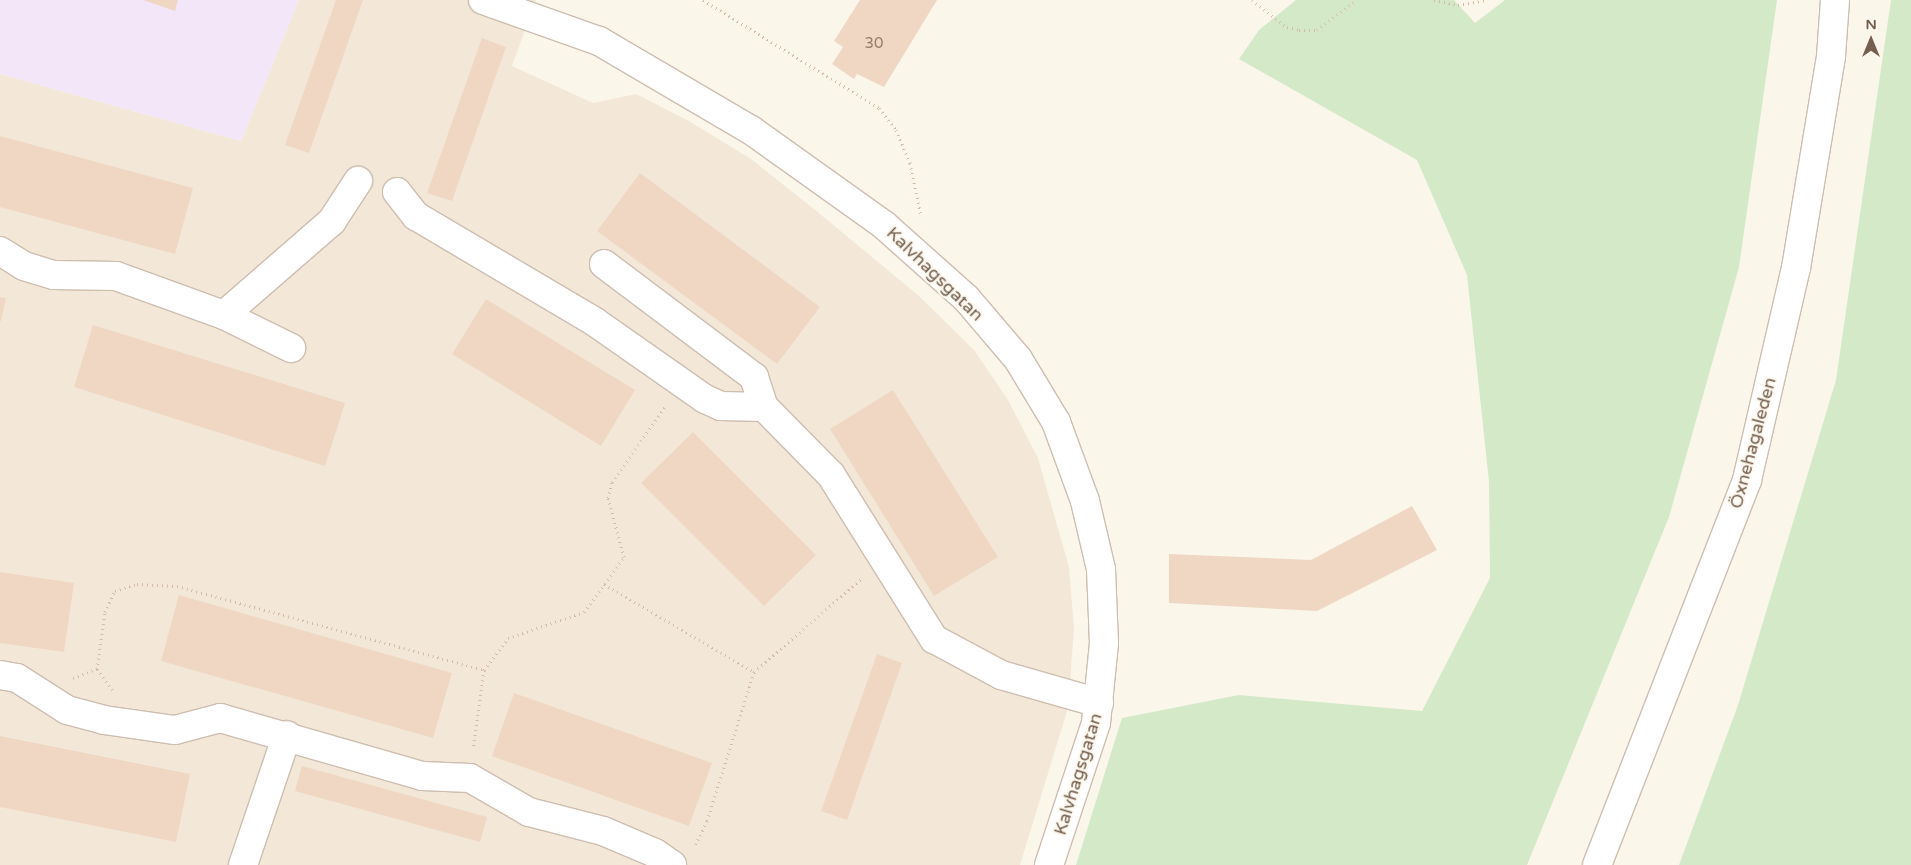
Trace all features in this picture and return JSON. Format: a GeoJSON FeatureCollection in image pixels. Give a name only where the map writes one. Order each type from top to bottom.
{"type":"FeatureCollection","features":[{"type":"Feature","properties":{"kind":"street","name":"Kalvhagsgatan"},"geometry":{"type":"LineString","coordinates":[[483,0],[599,41],[751,130],[884,225],[966,298],[1018,359],[1056,422],[1085,501],[1101,569],[1104,643],[1096,723],[1049,865]]}},
{"type":"Feature","properties":{"kind":"street","name":"Öxnehagaleden"},"geometry":{"type":"LineString","coordinates":[[1597,865],[1747,480],[1796,268],[1831,56],[1835,0]]}},
{"type":"Feature","properties":{"kind":"street"},"geometry":{"type":"LineString","coordinates":[[224,316],[332,222],[358,181]]}},
{"type":"Feature","properties":{"kind":"street"},"geometry":{"type":"LineString","coordinates":[[397,192],[416,216],[595,322],[682,383],[721,406],[764,407]]}},
{"type":"Feature","properties":{"kind":"street"},"geometry":{"type":"LineString","coordinates":[[0,251],[54,275],[116,276],[224,316],[291,348]]}},
{"type":"Feature","properties":{"kind":"street"},"geometry":{"type":"LineString","coordinates":[[604,264],[754,377],[764,407],[830,475],[934,640],[1000,675],[1099,703]]}},
{"type":"Feature","properties":{"kind":"street"},"geometry":{"type":"LineString","coordinates":[[0,675],[33,688],[67,710],[140,727],[175,730],[220,718],[287,735],[422,776],[470,778],[529,812],[603,831],[681,861]]}},
{"type":"Feature","properties":{"kind":"street"},"geometry":{"type":"LineString","coordinates":[[243,865],[287,735]]}},
{"type":"Feature","properties":{"kind":"path"},"geometry":{"type":"LineString","coordinates":[[703,0],[879,108],[896,130],[910,163],[922,228],[916,254]]}},
{"type":"Feature","properties":{"kind":"path"},"geometry":{"type":"LineString","coordinates":[[1252,0],[1288,27],[1298,30],[1317,30],[1357,0]]}},
{"type":"Feature","properties":{"kind":"path"},"geometry":{"type":"LineString","coordinates":[[1434,0],[1458,5],[1485,0]]}},
{"type":"Feature","properties":{"kind":"path"},"geometry":{"type":"LineString","coordinates":[[470,778],[484,670],[508,638],[584,612],[624,557],[608,498],[612,482],[682,383]]}},
{"type":"Feature","properties":{"kind":"path"},"geometry":{"type":"LineString","coordinates":[[681,861],[707,821],[754,672],[883,560]]}},
{"type":"Feature","properties":{"kind":"path"},"geometry":{"type":"LineString","coordinates":[[33,688],[97,669],[105,612],[115,591],[137,584],[178,586],[484,670]]}},
{"type":"Feature","properties":{"kind":"path"},"geometry":{"type":"LineString","coordinates":[[604,584],[754,672]]}},
{"type":"Feature","properties":{"kind":"shaded area"},"geometry":{"type":"Polygon","coordinates":[[[0,0],[299,0],[241,141],[0,74],[0,0]]]}},
{"type":"Feature","properties":{"kind":"shaded area"},"geometry":{"type":"Polygon","coordinates":[[[299,0],[536,0],[512,66],[593,103],[636,94],[689,121],[751,159],[919,296],[974,350],[1008,400],[1038,458],[1069,567],[1074,629],[1068,708],[1020,865],[0,865],[0,74],[241,141],[299,0]]]}},
{"type":"Feature","properties":{"kind":"green space"},"geometry":{"type":"Polygon","coordinates":[[[1296,0],[1454,0],[1475,23],[1505,0],[1777,0],[1739,267],[1669,517],[1527,865],[1076,865],[1122,718],[1239,695],[1422,711],[1490,578],[1489,482],[1467,275],[1417,160],[1239,59],[1259,30],[1296,0]]]}},
{"type":"Feature","properties":{"kind":"green space"},"geometry":{"type":"Polygon","coordinates":[[[1891,0],[1911,0],[1911,865],[1679,865],[1738,705],[1836,380],[1891,0]]]}},
{"type":"Feature","properties":{"kind":"building"},"geometry":{"type":"Polygon","coordinates":[[[143,0],[178,0],[175,11],[143,0]]]}},
{"type":"Feature","properties":{"kind":"building"},"geometry":{"type":"Polygon","coordinates":[[[336,0],[363,0],[309,153],[285,145],[336,0]]]}},
{"type":"Feature","properties":{"kind":"building"},"geometry":{"type":"Polygon","coordinates":[[[860,0],[937,0],[884,87],[857,74],[854,79],[832,64],[843,47],[834,41],[860,0]]]}},
{"type":"Feature","properties":{"kind":"building"},"geometry":{"type":"Polygon","coordinates":[[[482,38],[506,47],[452,201],[427,193],[482,38]]]}},
{"type":"Feature","properties":{"kind":"building"},"geometry":{"type":"Polygon","coordinates":[[[0,136],[193,188],[175,254],[0,207],[0,136]]]}},
{"type":"Feature","properties":{"kind":"building"},"geometry":{"type":"Polygon","coordinates":[[[640,173],[820,307],[777,364],[597,231],[640,173]]]}},
{"type":"Feature","properties":{"kind":"building"},"geometry":{"type":"Polygon","coordinates":[[[0,297],[6,298],[1,321],[0,321],[0,297]]]}},
{"type":"Feature","properties":{"kind":"building"},"geometry":{"type":"Polygon","coordinates":[[[486,299],[635,390],[601,446],[452,354],[486,299]]]}},
{"type":"Feature","properties":{"kind":"building"},"geometry":{"type":"Polygon","coordinates":[[[93,325],[345,403],[325,466],[74,387],[93,325]]]}},
{"type":"Feature","properties":{"kind":"building"},"geometry":{"type":"Polygon","coordinates":[[[893,390],[998,557],[934,596],[830,429],[893,390]]]}},
{"type":"Feature","properties":{"kind":"building"},"geometry":{"type":"Polygon","coordinates":[[[693,432],[816,555],[764,606],[641,483],[693,432]]]}},
{"type":"Feature","properties":{"kind":"building"},"geometry":{"type":"Polygon","coordinates":[[[1412,506],[1437,550],[1317,611],[1169,603],[1169,554],[1311,560],[1412,506]]]}},
{"type":"Feature","properties":{"kind":"building"},"geometry":{"type":"Polygon","coordinates":[[[0,572],[74,583],[64,652],[0,643],[0,572]]]}},
{"type":"Feature","properties":{"kind":"building"},"geometry":{"type":"Polygon","coordinates":[[[179,595],[452,673],[433,738],[161,661],[179,595]]]}},
{"type":"Feature","properties":{"kind":"building"},"geometry":{"type":"Polygon","coordinates":[[[877,654],[902,663],[847,820],[821,811],[877,654]]]}},
{"type":"Feature","properties":{"kind":"building"},"geometry":{"type":"Polygon","coordinates":[[[514,693],[712,763],[689,826],[492,756],[514,693]]]}},
{"type":"Feature","properties":{"kind":"building"},"geometry":{"type":"Polygon","coordinates":[[[0,736],[190,774],[176,842],[0,807],[0,736]]]}},
{"type":"Feature","properties":{"kind":"building"},"geometry":{"type":"Polygon","coordinates":[[[302,766],[487,817],[480,842],[295,791],[302,766]]]}}]}
